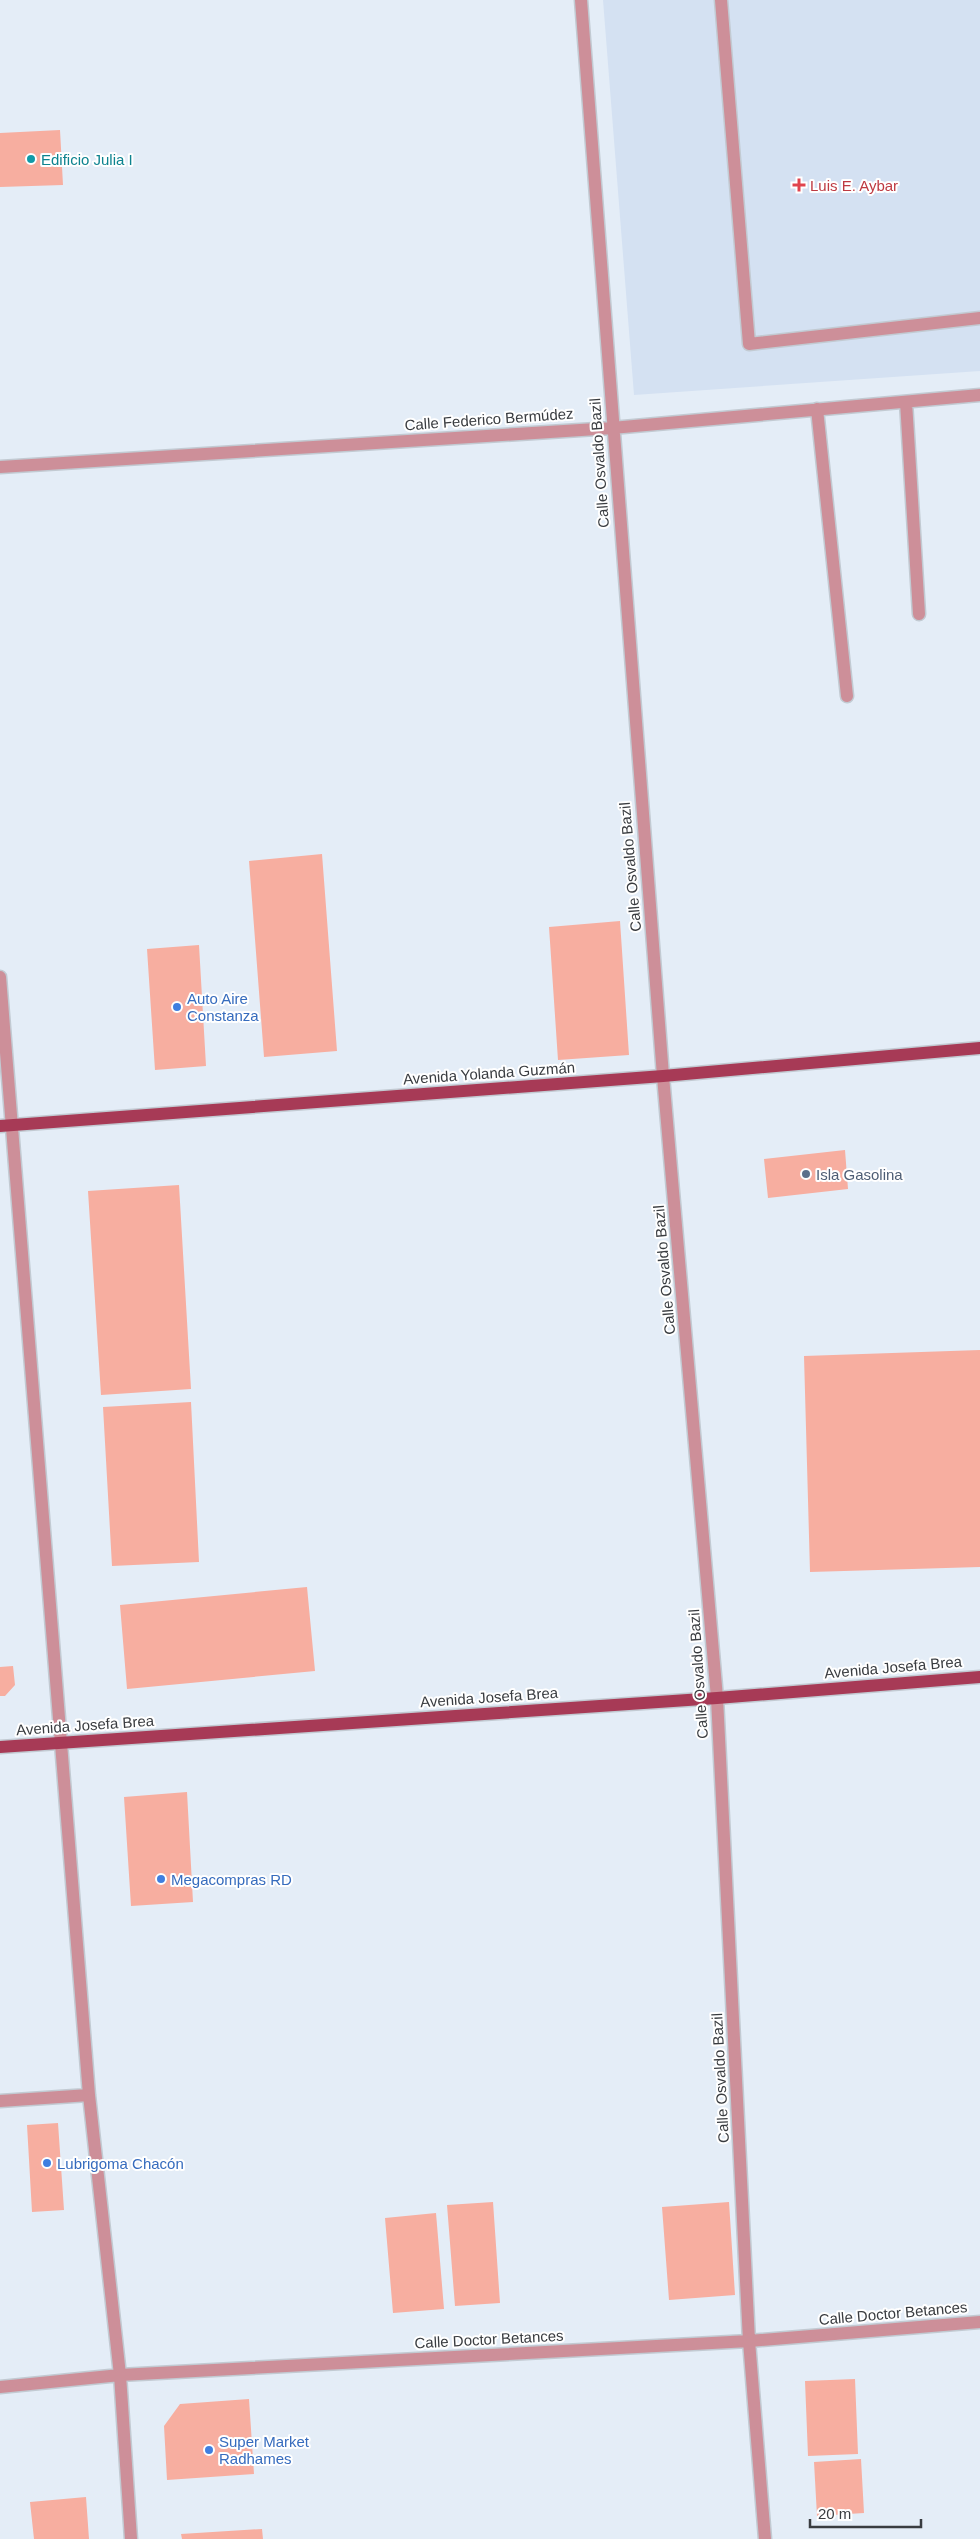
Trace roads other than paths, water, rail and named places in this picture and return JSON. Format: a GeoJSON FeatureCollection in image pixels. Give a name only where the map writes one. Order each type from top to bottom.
{"type":"FeatureCollection","features":[{"type":"Feature","properties":{"kind":"main road","name":"Avenida Yolanda Guzmán"},"geometry":{"type":"LineString","coordinates":[[6,1126],[663,1076],[980,1048]]}},
{"type":"Feature","properties":{"kind":"main road","name":"Avenida Josefa Brea"},"geometry":{"type":"LineString","coordinates":[[0,1747],[717,1698],[980,1677]]}},
{"type":"Feature","properties":{"kind":"street","name":"Calle Osvaldo Bazil"},"geometry":{"type":"LineString","coordinates":[[581,0],[612,428],[663,1076],[717,1698],[749,2342],[765,2539]]}},
{"type":"Feature","properties":{"kind":"street"},"geometry":{"type":"LineString","coordinates":[[721,0],[749,344],[980,318]]}},
{"type":"Feature","properties":{"kind":"street","name":"Calle Federico Bermúdez"},"geometry":{"type":"LineString","coordinates":[[0,467],[612,428],[980,395]]}},
{"type":"Feature","properties":{"kind":"street"},"geometry":{"type":"LineString","coordinates":[[906,402],[919,614]]}},
{"type":"Feature","properties":{"kind":"street"},"geometry":{"type":"LineString","coordinates":[[817,409],[847,696]]}},
{"type":"Feature","properties":{"kind":"street"},"geometry":{"type":"LineString","coordinates":[[0,977],[6,1126],[61,1743],[89,2095],[120,2375],[130,2539]]}},
{"type":"Feature","properties":{"kind":"street"},"geometry":{"type":"LineString","coordinates":[[0,2101],[89,2095]]}},
{"type":"Feature","properties":{"kind":"street","name":"Calle Doctor Betances"},"geometry":{"type":"LineString","coordinates":[[0,2387],[120,2375],[749,2342],[980,2322]]}},
{"type":"Feature","properties":{"kind":"place","name":"Edificio Julia I"},"geometry":{"type":"Point","coordinates":[31,159]}},
{"type":"Feature","properties":{"kind":"place","name":"Luis E. Aybar"},"geometry":{"type":"Point","coordinates":[799,185]}},
{"type":"Feature","properties":{"kind":"place","name":"Auto Aire Constanza"},"geometry":{"type":"Point","coordinates":[177,1007]}},
{"type":"Feature","properties":{"kind":"place","name":"Isla Gasolina"},"geometry":{"type":"Point","coordinates":[806,1174]}},
{"type":"Feature","properties":{"kind":"place","name":"Megacompras RD"},"geometry":{"type":"Point","coordinates":[161,1879]}},
{"type":"Feature","properties":{"kind":"place","name":"Lubrigoma Chacón"},"geometry":{"type":"Point","coordinates":[47,2163]}},
{"type":"Feature","properties":{"kind":"place","name":"Super Market Radhames"},"geometry":{"type":"Point","coordinates":[209,2450]}}]}
